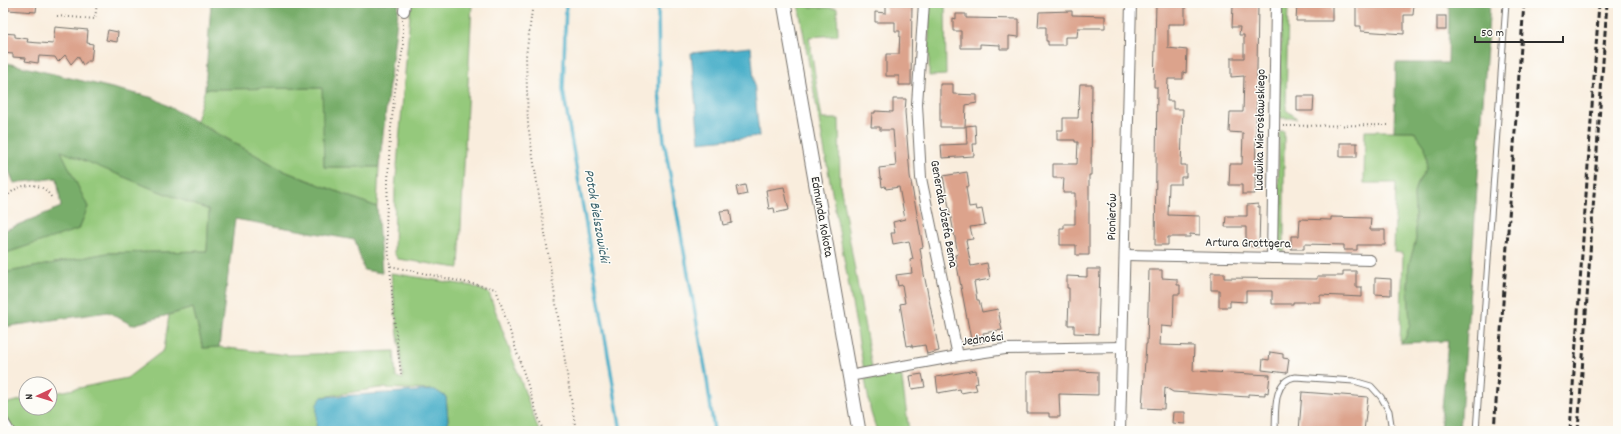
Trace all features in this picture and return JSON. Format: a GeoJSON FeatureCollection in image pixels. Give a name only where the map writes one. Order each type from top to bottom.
{"type":"FeatureCollection","features":[{"type":"Feature","properties":{"kind":"street","name":"Edmunda Kokota"},"geometry":{"type":"LineString","coordinates":[[784,3],[859,431]]}},
{"type":"Feature","properties":{"kind":"street","name":"Generała Józefa Bema"},"geometry":{"type":"LineString","coordinates":[[924,3],[917,104],[921,178],[958,356]]}},
{"type":"Feature","properties":{"kind":"street","name":"Pionierów"},"geometry":{"type":"LineString","coordinates":[[1120,431],[1131,3]]}},
{"type":"Feature","properties":{"kind":"street","name":"Ludwika Mierosławskiego"},"geometry":{"type":"LineString","coordinates":[[1272,258],[1276,3]]}},
{"type":"Feature","properties":{"kind":"street","name":"Artura Grottgera"},"geometry":{"type":"LineString","coordinates":[[1125,255],[1370,260]]}},
{"type":"Feature","properties":{"kind":"street","name":"Jedności"},"geometry":{"type":"LineString","coordinates":[[849,376],[1005,349],[1122,348]]}},
{"type":"Feature","properties":{"kind":"street"},"geometry":{"type":"LineString","coordinates":[[3,420],[9,431]]}},
{"type":"Feature","properties":{"kind":"lane"},"geometry":{"type":"LineString","coordinates":[[1476,431],[1506,3]]}},
{"type":"Feature","properties":{"kind":"lane"},"geometry":{"type":"LineString","coordinates":[[1275,431],[1278,394],[1283,382],[1288,378],[1295,377],[1354,380],[1371,386],[1381,397],[1389,411],[1392,431]]}},
{"type":"Feature","properties":{"kind":"path"},"geometry":{"type":"LineString","coordinates":[[58,16],[95,20],[97,3]]}},
{"type":"Feature","properties":{"kind":"path"},"geometry":{"type":"LineString","coordinates":[[533,3],[526,56],[528,125],[576,431]]}},
{"type":"Feature","properties":{"kind":"path"},"geometry":{"type":"LineString","coordinates":[[401,374],[394,317],[386,226],[389,152],[395,91],[403,48],[404,7]]}},
{"type":"Feature","properties":{"kind":"path"},"geometry":{"type":"LineString","coordinates":[[1274,126],[1390,125]]}},
{"type":"Feature","properties":{"kind":"path"},"geometry":{"type":"LineString","coordinates":[[3,205],[4,201],[11,192],[26,186],[41,187],[46,190],[52,198]]}},
{"type":"Feature","properties":{"kind":"path"},"geometry":{"type":"LineString","coordinates":[[390,266],[496,289],[543,431]]}},
{"type":"Feature","properties":{"kind":"green space"},"geometry":{"type":"Polygon","coordinates":[[[211,3],[399,3],[379,167],[324,167],[322,88],[205,89],[211,3]]]}},
{"type":"Feature","properties":{"kind":"green space"},"geometry":{"type":"Polygon","coordinates":[[[411,3],[472,3],[459,268],[398,259],[394,253],[395,189],[411,3]]]}},
{"type":"Feature","properties":{"kind":"green space"},"geometry":{"type":"Polygon","coordinates":[[[798,3],[809,3],[809,7],[837,8],[838,35],[809,37],[822,119],[839,119],[840,184],[872,368],[864,370],[798,3]]]}},
{"type":"Feature","properties":{"kind":"green space"},"geometry":{"type":"Polygon","coordinates":[[[929,3],[987,3],[1000,5],[945,4],[946,75],[929,76],[929,3]]]}},
{"type":"Feature","properties":{"kind":"green space"},"geometry":{"type":"Polygon","coordinates":[[[1282,3],[1288,3],[1286,110],[1297,118],[1281,118],[1279,116],[1282,3]]]}},
{"type":"Feature","properties":{"kind":"green space"},"geometry":{"type":"Polygon","coordinates":[[[1449,3],[1490,3],[1460,431],[1440,431],[1448,341],[1400,343],[1405,339],[1410,324],[1408,286],[1409,265],[1416,239],[1414,194],[1416,186],[1426,169],[1427,160],[1425,146],[1414,131],[1394,131],[1396,63],[1448,63],[1449,3]]]}},
{"type":"Feature","properties":{"kind":"green space"},"geometry":{"type":"Polygon","coordinates":[[[3,62],[154,98],[284,171],[377,207],[382,273],[364,270],[355,240],[235,219],[219,347],[203,348],[193,308],[132,325],[108,312],[3,327],[3,273],[107,253],[207,251],[209,210],[153,189],[61,151],[88,207],[79,229],[3,254],[3,231],[61,207],[57,178],[14,183],[3,157],[3,62]]]}},
{"type":"Feature","properties":{"kind":"green space"},"geometry":{"type":"Polygon","coordinates":[[[323,88],[324,167],[379,167],[377,207],[284,171],[196,121],[205,89],[323,88]]]}},
{"type":"Feature","properties":{"kind":"green space"},"geometry":{"type":"Polygon","coordinates":[[[1284,131],[1284,253],[1279,249],[1278,245],[1279,132],[1284,131]]]}},
{"type":"Feature","properties":{"kind":"green space"},"geometry":{"type":"Polygon","coordinates":[[[1365,131],[1414,131],[1425,146],[1427,160],[1426,169],[1416,185],[1414,194],[1416,239],[1409,265],[1408,286],[1410,324],[1405,339],[1400,343],[1403,257],[1402,253],[1394,252],[1396,183],[1364,183],[1365,131]]]}},
{"type":"Feature","properties":{"kind":"green space"},"geometry":{"type":"Polygon","coordinates":[[[60,150],[153,189],[209,210],[207,251],[107,253],[3,273],[3,254],[79,228],[88,207],[60,150]]]}},
{"type":"Feature","properties":{"kind":"green space"},"geometry":{"type":"Polygon","coordinates":[[[391,273],[472,286],[489,293],[539,431],[449,431],[446,397],[435,390],[379,388],[322,397],[317,431],[12,431],[3,414],[3,404],[18,401],[18,416],[58,416],[58,392],[127,378],[164,350],[169,315],[193,308],[203,348],[219,347],[288,355],[394,351],[396,377],[403,379],[391,273]]]}},
{"type":"Feature","properties":{"kind":"green space"},"geometry":{"type":"Polygon","coordinates":[[[901,372],[909,431],[877,431],[871,413],[865,379],[901,372]]]}},
{"type":"Feature","properties":{"kind":"water"},"geometry":{"type":"Polygon","coordinates":[[[751,47],[759,136],[699,142],[691,53],[751,47]]]}},
{"type":"Feature","properties":{"kind":"water"},"geometry":{"type":"Polygon","coordinates":[[[435,390],[446,397],[449,431],[316,431],[317,404],[322,397],[435,390]]]}},
{"type":"Feature","properties":{"kind":"building"},"geometry":{"type":"Polygon","coordinates":[[[8,3],[37,3],[36,12],[8,10],[8,3]]]}},
{"type":"Feature","properties":{"kind":"building"},"geometry":{"type":"Polygon","coordinates":[[[886,3],[912,3],[911,85],[899,85],[899,76],[886,76],[886,54],[899,54],[900,31],[895,31],[895,22],[875,22],[875,12],[886,13],[886,3]]]}},
{"type":"Feature","properties":{"kind":"building"},"geometry":{"type":"Polygon","coordinates":[[[1156,3],[1185,4],[1185,24],[1168,24],[1168,48],[1187,50],[1186,73],[1183,72],[1183,79],[1168,79],[1167,101],[1173,101],[1173,109],[1183,109],[1181,165],[1186,165],[1186,177],[1181,177],[1181,184],[1169,184],[1168,215],[1200,216],[1200,235],[1190,234],[1190,237],[1168,237],[1168,245],[1155,245],[1157,87],[1154,87],[1156,3]]]}},
{"type":"Feature","properties":{"kind":"building"},"geometry":{"type":"Polygon","coordinates":[[[1356,3],[1414,3],[1413,15],[1404,15],[1404,34],[1361,31],[1361,26],[1356,26],[1356,3]]]}},
{"type":"Feature","properties":{"kind":"building"},"geometry":{"type":"Polygon","coordinates":[[[1258,5],[1255,194],[1242,194],[1242,185],[1229,185],[1230,164],[1242,164],[1243,133],[1229,132],[1230,112],[1243,112],[1244,76],[1231,77],[1231,58],[1244,58],[1244,35],[1239,35],[1240,27],[1232,27],[1233,6],[1258,5]]]}},
{"type":"Feature","properties":{"kind":"building"},"geometry":{"type":"Polygon","coordinates":[[[1297,5],[1332,5],[1332,21],[1296,21],[1297,5]]]}},
{"type":"Feature","properties":{"kind":"building"},"geometry":{"type":"Polygon","coordinates":[[[1072,11],[1072,15],[1105,16],[1105,28],[1078,28],[1077,37],[1065,37],[1065,45],[1048,45],[1048,41],[1046,41],[1046,27],[1038,27],[1039,12],[1072,11]]]}},
{"type":"Feature","properties":{"kind":"building"},"geometry":{"type":"Polygon","coordinates":[[[956,14],[966,14],[966,18],[1019,19],[1019,37],[1009,36],[1009,49],[1000,49],[1000,45],[980,44],[980,48],[961,48],[961,31],[953,31],[953,18],[956,19],[956,14]]]}},
{"type":"Feature","properties":{"kind":"building"},"geometry":{"type":"Polygon","coordinates":[[[1437,16],[1446,16],[1446,30],[1437,30],[1437,16]]]}},
{"type":"Feature","properties":{"kind":"building"},"geometry":{"type":"Polygon","coordinates":[[[55,27],[88,30],[87,43],[93,44],[91,61],[88,61],[83,65],[78,56],[71,64],[65,55],[58,62],[55,57],[39,56],[38,63],[25,61],[26,58],[13,57],[13,54],[3,53],[3,33],[15,34],[15,37],[28,39],[27,42],[53,44],[55,27]]]}},
{"type":"Feature","properties":{"kind":"building"},"geometry":{"type":"Polygon","coordinates":[[[108,30],[118,32],[117,42],[106,40],[108,30]]]}},
{"type":"Feature","properties":{"kind":"building"},"geometry":{"type":"Polygon","coordinates":[[[940,84],[953,84],[953,94],[977,95],[977,103],[966,105],[965,127],[940,127],[940,84]]]}},
{"type":"Feature","properties":{"kind":"building"},"geometry":{"type":"Polygon","coordinates":[[[1080,84],[1092,84],[1091,175],[1089,175],[1089,255],[1076,255],[1076,245],[1060,245],[1060,228],[1064,228],[1064,224],[1075,224],[1075,193],[1063,193],[1064,178],[1053,178],[1053,164],[1077,164],[1078,142],[1075,142],[1075,140],[1057,140],[1057,130],[1063,130],[1063,118],[1078,118],[1080,84]]]}},
{"type":"Feature","properties":{"kind":"building"},"geometry":{"type":"Polygon","coordinates":[[[1297,96],[1314,96],[1313,111],[1297,111],[1297,96]]]}},
{"type":"Feature","properties":{"kind":"building"},"geometry":{"type":"Polygon","coordinates":[[[893,99],[906,99],[905,112],[910,176],[923,247],[920,248],[924,274],[939,351],[927,354],[925,345],[912,347],[912,345],[907,346],[900,304],[905,303],[902,285],[898,286],[896,275],[912,273],[910,260],[913,259],[909,241],[893,244],[891,233],[895,233],[893,222],[905,219],[899,187],[886,189],[885,186],[882,187],[880,178],[879,168],[896,166],[893,130],[880,130],[880,127],[871,127],[872,113],[875,113],[875,111],[893,112],[893,99]]]}},
{"type":"Feature","properties":{"kind":"building"},"geometry":{"type":"Polygon","coordinates":[[[975,125],[976,144],[973,144],[974,156],[942,158],[941,145],[967,144],[966,126],[975,125]]]}},
{"type":"Feature","properties":{"kind":"building"},"geometry":{"type":"Polygon","coordinates":[[[1340,143],[1357,143],[1357,157],[1340,157],[1340,143]]]}},
{"type":"Feature","properties":{"kind":"building"},"geometry":{"type":"Polygon","coordinates":[[[967,172],[969,186],[966,187],[969,207],[976,206],[977,210],[982,209],[985,225],[970,227],[973,239],[966,240],[971,266],[987,263],[990,279],[974,282],[977,300],[979,300],[982,312],[998,309],[1002,330],[983,333],[985,342],[972,345],[955,255],[958,254],[943,176],[967,172]]]}},
{"type":"Feature","properties":{"kind":"building"},"geometry":{"type":"Polygon","coordinates":[[[745,185],[747,194],[738,196],[736,187],[745,185]]]}},
{"type":"Feature","properties":{"kind":"building"},"geometry":{"type":"Polygon","coordinates":[[[784,187],[789,210],[775,213],[774,208],[769,209],[766,190],[784,187]]]}},
{"type":"Feature","properties":{"kind":"building"},"geometry":{"type":"Polygon","coordinates":[[[1258,204],[1258,207],[1260,207],[1259,247],[1246,246],[1246,227],[1225,227],[1226,216],[1247,216],[1247,205],[1258,204]]]}},
{"type":"Feature","properties":{"kind":"building"},"geometry":{"type":"Polygon","coordinates":[[[730,210],[732,223],[723,225],[720,211],[730,210]]]}},
{"type":"Feature","properties":{"kind":"building"},"geometry":{"type":"Polygon","coordinates":[[[1331,217],[1371,218],[1370,230],[1385,230],[1385,245],[1357,245],[1357,250],[1344,250],[1344,245],[1304,244],[1304,249],[1291,249],[1291,236],[1299,236],[1300,219],[1331,220],[1331,217]]]}},
{"type":"Feature","properties":{"kind":"building"},"geometry":{"type":"Polygon","coordinates":[[[1087,269],[1100,269],[1098,334],[1074,333],[1074,325],[1068,325],[1069,288],[1067,288],[1067,276],[1087,277],[1087,269]]]}},
{"type":"Feature","properties":{"kind":"building"},"geometry":{"type":"Polygon","coordinates":[[[1149,270],[1162,270],[1162,278],[1177,279],[1177,285],[1180,285],[1180,294],[1174,294],[1173,327],[1161,326],[1160,345],[1194,346],[1193,371],[1270,375],[1268,393],[1265,392],[1265,395],[1248,394],[1248,397],[1173,392],[1165,387],[1164,409],[1142,408],[1147,344],[1149,270]]]}},
{"type":"Feature","properties":{"kind":"building"},"geometry":{"type":"Polygon","coordinates":[[[1343,271],[1356,271],[1356,287],[1362,287],[1362,297],[1320,295],[1320,302],[1272,304],[1272,291],[1246,291],[1246,302],[1230,301],[1230,307],[1219,307],[1219,290],[1211,290],[1211,273],[1224,273],[1224,278],[1317,279],[1317,276],[1343,276],[1343,271]]]}},
{"type":"Feature","properties":{"kind":"building"},"geometry":{"type":"Polygon","coordinates":[[[1375,278],[1391,279],[1391,295],[1375,294],[1375,278]]]}},
{"type":"Feature","properties":{"kind":"building"},"geometry":{"type":"Polygon","coordinates":[[[1270,352],[1283,354],[1283,358],[1289,359],[1287,373],[1262,370],[1263,359],[1269,360],[1270,352]]]}},
{"type":"Feature","properties":{"kind":"building"},"geometry":{"type":"Polygon","coordinates":[[[976,370],[978,383],[975,384],[977,390],[961,393],[960,389],[938,393],[936,377],[976,370]]]}},
{"type":"Feature","properties":{"kind":"building"},"geometry":{"type":"Polygon","coordinates":[[[1027,372],[1098,372],[1098,395],[1059,394],[1060,417],[1049,417],[1049,413],[1027,413],[1027,372]]]}},
{"type":"Feature","properties":{"kind":"building"},"geometry":{"type":"Polygon","coordinates":[[[922,374],[925,387],[912,389],[910,376],[922,374]]]}},
{"type":"Feature","properties":{"kind":"building"},"geometry":{"type":"Polygon","coordinates":[[[1302,392],[1368,397],[1364,431],[1299,431],[1302,392]]]}},
{"type":"Feature","properties":{"kind":"building"},"geometry":{"type":"Polygon","coordinates":[[[1173,412],[1185,412],[1185,424],[1172,423],[1173,412]]]}},
{"type":"Feature","properties":{"kind":"waterway","name":"Potok Bielszowicki"},"geometry":{"type":"LineString","coordinates":[[566,3],[563,90],[621,431]]}},
{"type":"Feature","properties":{"kind":"waterway"},"geometry":{"type":"LineString","coordinates":[[658,3],[659,92],[664,141],[706,373],[714,431]]}},
{"type":"Feature","properties":{"kind":"waterway"},"geometry":{"type":"LineString","coordinates":[[658,7],[678,3]]}},
{"type":"Feature","properties":{"kind":"railway"},"geometry":{"type":"LineString","coordinates":[[1494,431],[1524,3]]}},
{"type":"Feature","properties":{"kind":"railway"},"geometry":{"type":"LineString","coordinates":[[1570,431],[1599,3]]}},
{"type":"Feature","properties":{"kind":"railway"},"geometry":{"type":"LineString","coordinates":[[1578,431],[1607,3]]}}]}
